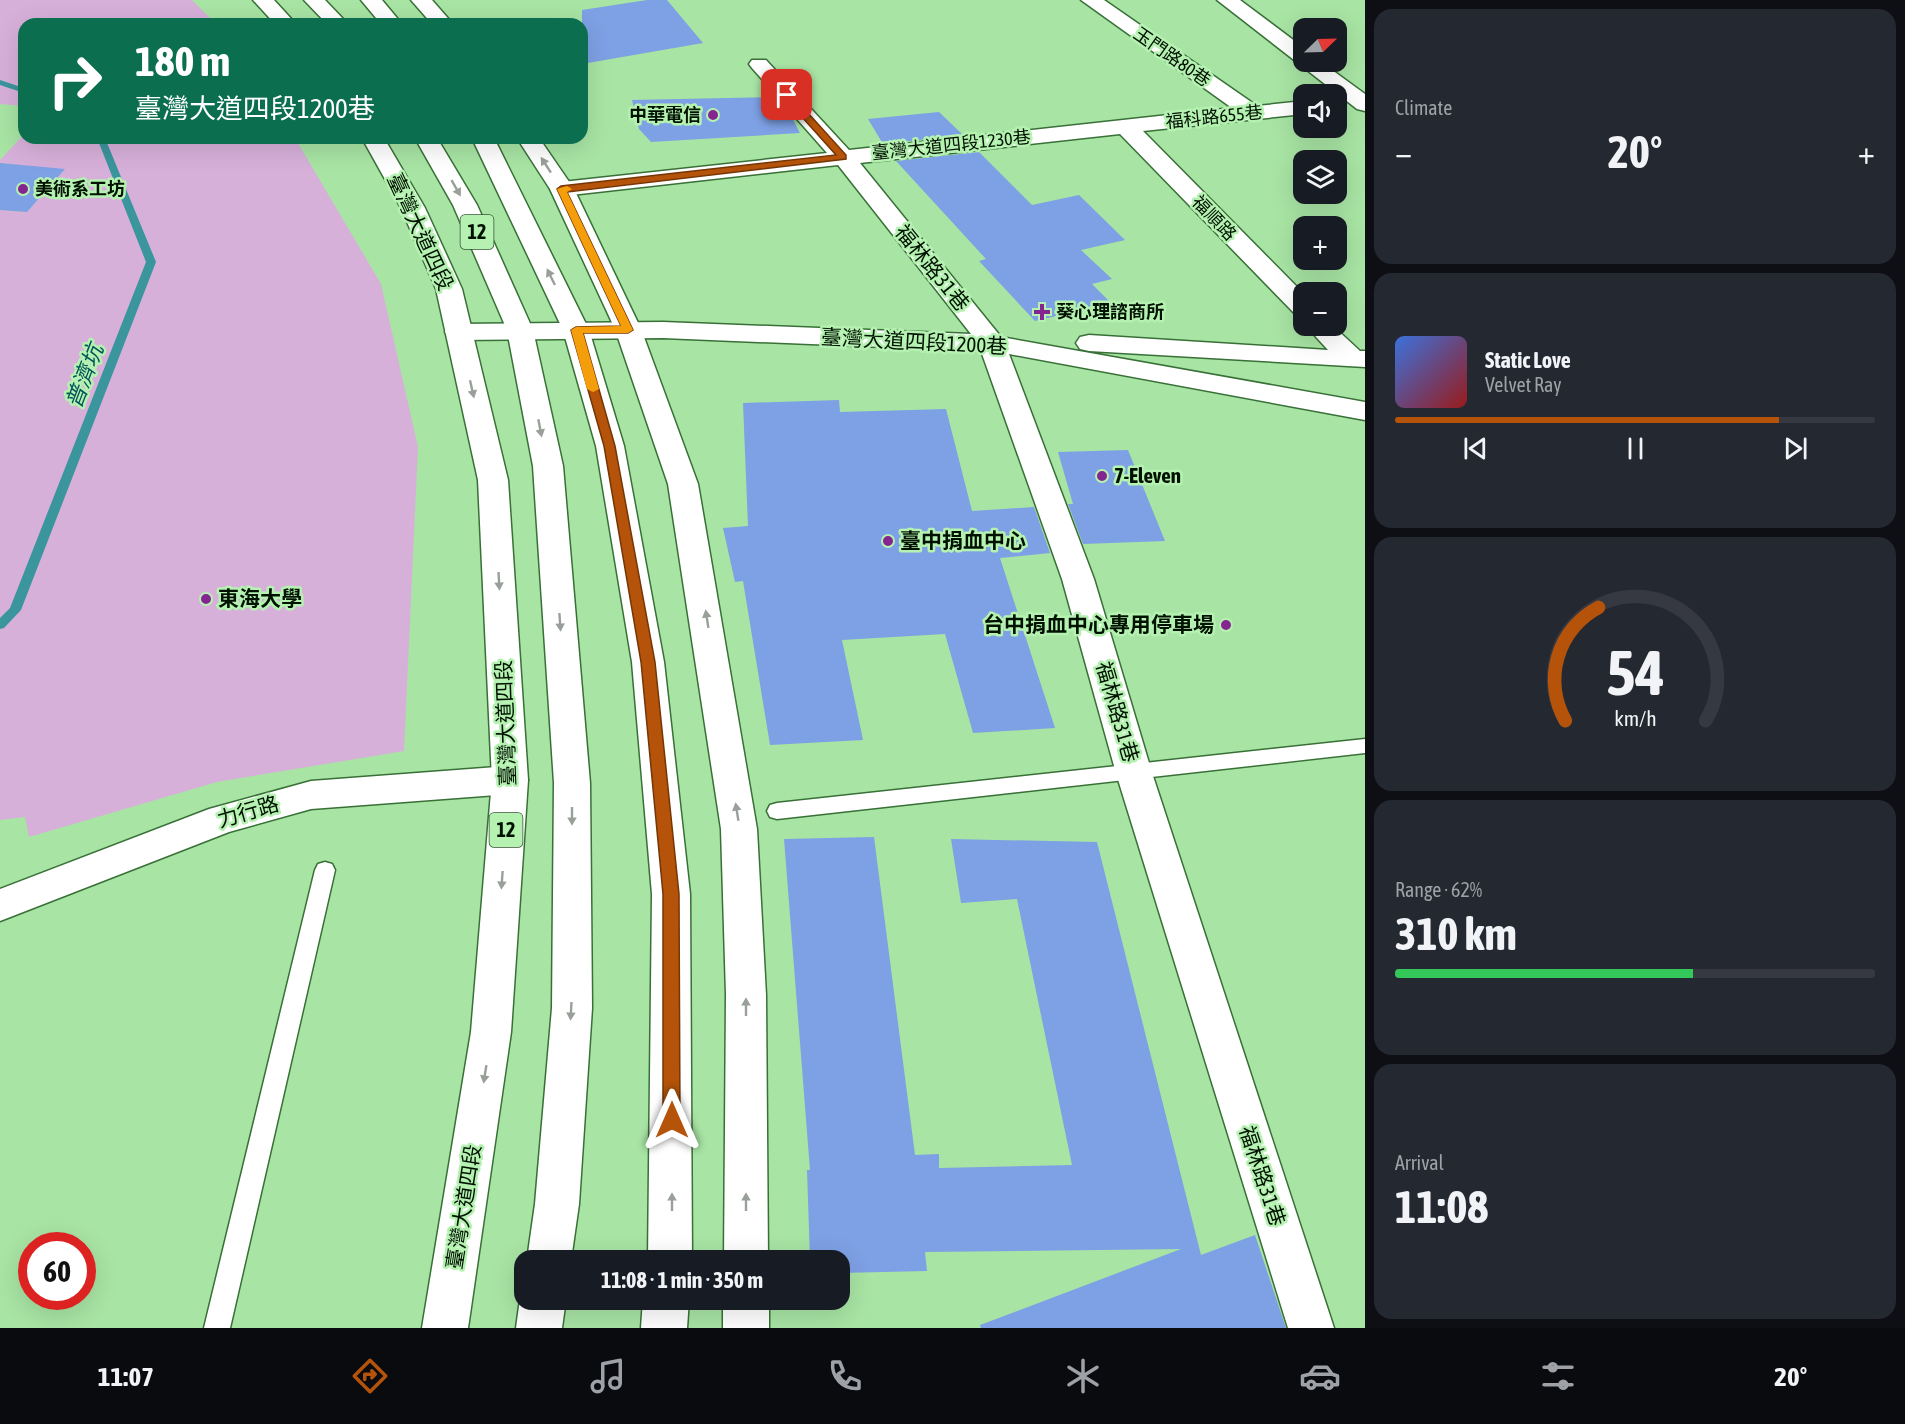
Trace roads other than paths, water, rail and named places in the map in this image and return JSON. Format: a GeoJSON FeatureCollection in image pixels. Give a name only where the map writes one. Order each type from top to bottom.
{"type":"FeatureCollection","features":[{"type":"Feature","properties":{"kind":"main road"},"geometry":{"type":"LineString","coordinates":[[263,0],[280,18]]}},
{"type":"Feature","properties":{"kind":"main road"},"geometry":{"type":"LineString","coordinates":[[314,0],[332,18]]}},
{"type":"Feature","properties":{"kind":"main road"},"geometry":{"type":"LineString","coordinates":[[371,0],[387,18]]}},
{"type":"Feature","properties":{"kind":"main road"},"geometry":{"type":"LineString","coordinates":[[422,0],[438,18]]}},
{"type":"Feature","properties":{"kind":"main road","name":"玉門路80巷"},"geometry":{"type":"LineString","coordinates":[[1091,0],[1253,112]]}},
{"type":"Feature","properties":{"kind":"main road"},"geometry":{"type":"LineString","coordinates":[[1227,0],[1293,50]]}},
{"type":"Feature","properties":{"kind":"main road","name":"福林路31巷"},"geometry":{"type":"LineString","coordinates":[[759,64],[843,157],[992,343],[1078,579],[1134,773],[1311,1328]]}},
{"type":"Feature","properties":{"kind":"main road"},"geometry":{"type":"LineString","coordinates":[[1322,72],[1364,102]]}},
{"type":"Feature","properties":{"kind":"main road"},"geometry":{"type":"LineString","coordinates":[[1347,103],[1364,102]]}},
{"type":"Feature","properties":{"kind":"main road","name":"福科路655巷"},"geometry":{"type":"LineString","coordinates":[[1125,126],[1293,108]]}},
{"type":"Feature","properties":{"kind":"main road","name":"臺灣大道四段1230巷"},"geometry":{"type":"LineString","coordinates":[[561,189],[1125,126]]}},
{"type":"Feature","properties":{"kind":"main road","name":"福順路"},"geometry":{"type":"LineString","coordinates":[[1125,126],[1293,298]]}},
{"type":"Feature","properties":{"kind":"main road","name":"臺灣大道四段"},"geometry":{"type":"LineString","coordinates":[[376,144],[413,208],[449,289],[494,480],[510,780],[491,1032],[445,1328]]}},
{"type":"Feature","properties":{"kind":"main road","name":"12"},"geometry":{"type":"LineString","coordinates":[[429,144],[465,205],[520,330],[548,466],[572,783],[572,1008],[557,1204],[550,1250]]}},
{"type":"Feature","properties":{"kind":"main road","name":"12"},"geometry":{"type":"LineString","coordinates":[[486,144],[576,330],[609,446],[648,662],[671,894],[671,1250]]}},
{"type":"Feature","properties":{"kind":"main road"},"geometry":{"type":"LineString","coordinates":[[532,144],[561,189],[628,330],[683,484],[702,589],[739,829],[746,995],[746,1250]]}},
{"type":"Feature","properties":{"kind":"main road","name":"臺灣大道四段1200巷"},"geometry":{"type":"LineString","coordinates":[[458,332],[628,330],[992,343],[1365,411]]}},
{"type":"Feature","properties":{"kind":"main road"},"geometry":{"type":"LineString","coordinates":[[1331,336],[1359,359]]}},
{"type":"Feature","properties":{"kind":"main road"},"geometry":{"type":"LineString","coordinates":[[992,343],[1068,341],[1359,359]]}},
{"type":"Feature","properties":{"kind":"main road","name":"力行路"},"geometry":{"type":"LineString","coordinates":[[0,905],[222,819],[311,795],[510,780]]}},
{"type":"Feature","properties":{"kind":"main road"},"geometry":{"type":"LineString","coordinates":[[539,1328],[541,1310]]}},
{"type":"Feature","properties":{"kind":"main road"},"geometry":{"type":"LineString","coordinates":[[664,1328],[665,1310]]}},
{"type":"Feature","properties":{"kind":"main road"},"geometry":{"type":"LineString","coordinates":[[746,1310],[746,1328]]}},
{"type":"Feature","properties":{"kind":"lane"},"geometry":{"type":"LineString","coordinates":[[777,811],[1365,746]]}},
{"type":"Feature","properties":{"kind":"lane"},"geometry":{"type":"LineString","coordinates":[[217,1328],[325,870]]}},
{"type":"Feature","properties":{"kind":"waterway","name":"普濟坑"},"geometry":{"type":"LineString","coordinates":[[0,82],[18,89]]}},
{"type":"Feature","properties":{"kind":"waterway","name":"普濟坑"},"geometry":{"type":"LineString","coordinates":[[0,625],[15,610],[151,262],[103,144]]}},
{"type":"Feature","properties":{"kind":"place","name":"中華電信"},"geometry":{"type":"Point","coordinates":[713,115]}},
{"type":"Feature","properties":{"kind":"place","name":"美術系工坊"},"geometry":{"type":"Point","coordinates":[23,189]}},
{"type":"Feature","properties":{"kind":"place","name":"葵心理諮商所"},"geometry":{"type":"Point","coordinates":[1042,312]}},
{"type":"Feature","properties":{"kind":"place","name":"7-Eleven"},"geometry":{"type":"Point","coordinates":[1102,476]}},
{"type":"Feature","properties":{"kind":"place","name":"臺中捐血中心"},"geometry":{"type":"Point","coordinates":[888,541]}},
{"type":"Feature","properties":{"kind":"place","name":"東海大學"},"geometry":{"type":"Point","coordinates":[206,599]}},
{"type":"Feature","properties":{"kind":"place","name":"台中捐血中心專用停車場"},"geometry":{"type":"Point","coordinates":[1226,625]}}]}
